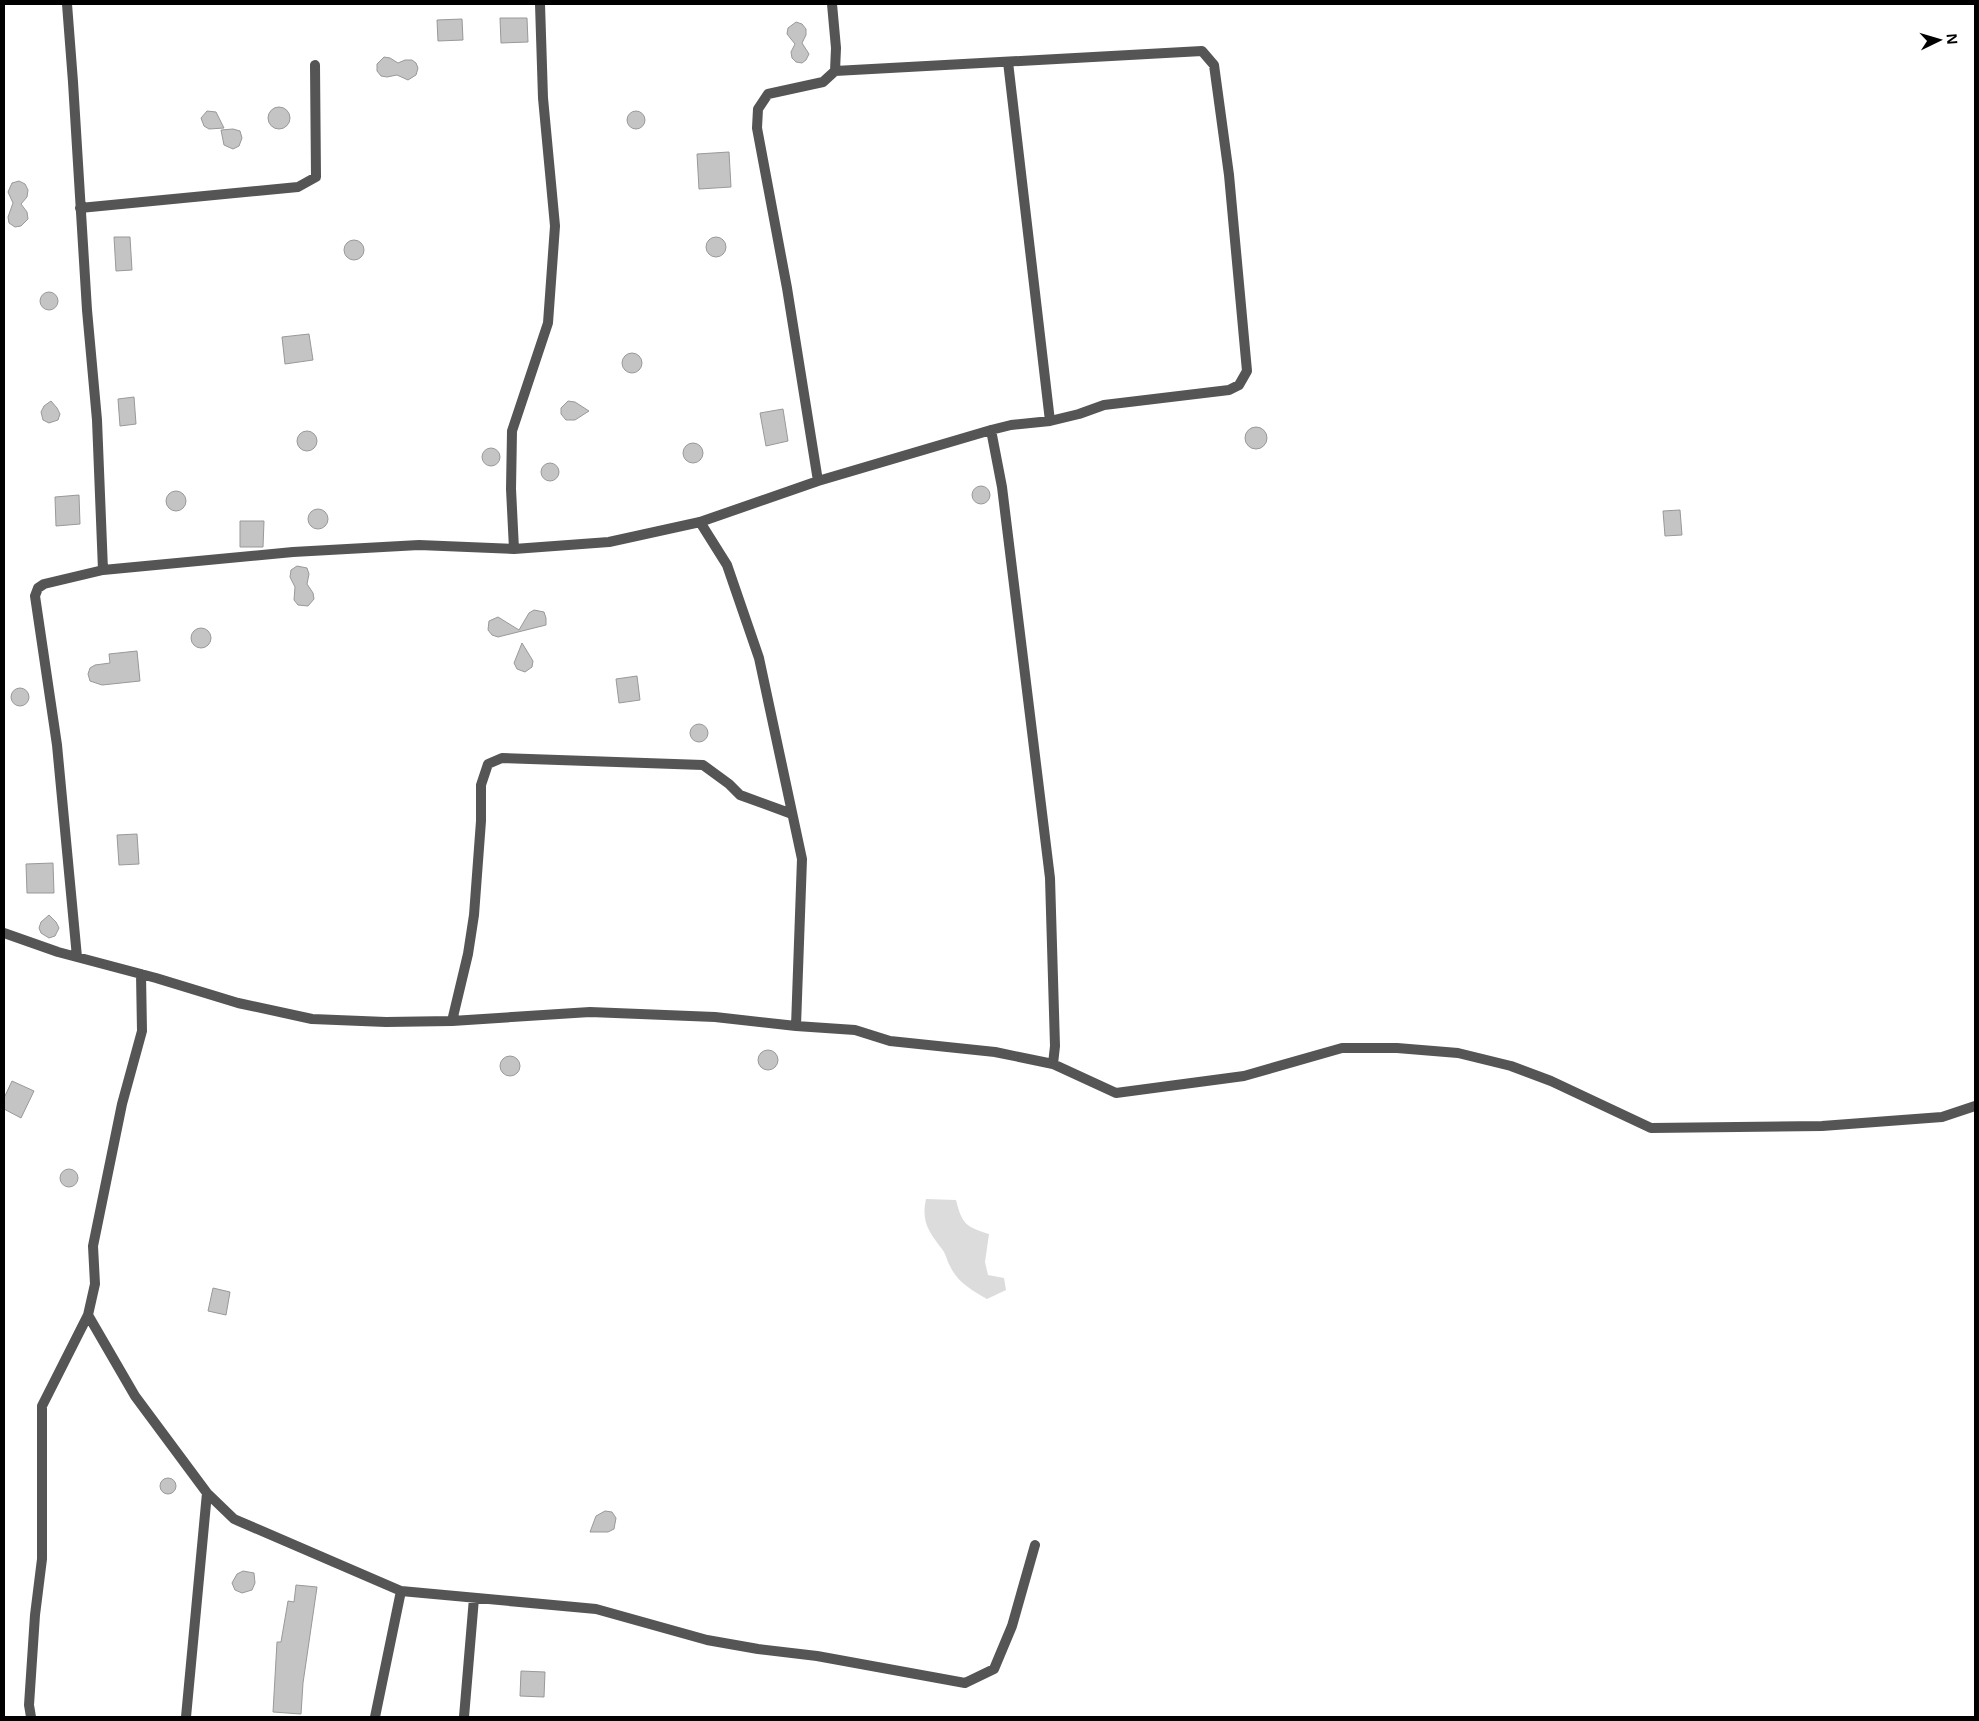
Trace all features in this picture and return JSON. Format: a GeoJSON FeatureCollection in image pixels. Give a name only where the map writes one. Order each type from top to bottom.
{"type":"FeatureCollection","features":[{"type":"Feature","properties":{"kind":"street"},"geometry":{"type":"LineString","coordinates":[[67,4],[80,208],[97,420],[103,570]]}},
{"type":"Feature","properties":{"kind":"street"},"geometry":{"type":"LineString","coordinates":[[514,549],[511,489],[512,431],[548,323],[555,226],[543,98],[540,4]]}},
{"type":"Feature","properties":{"kind":"street"},"geometry":{"type":"LineString","coordinates":[[818,480],[788,288],[757,128],[758,110],[768,94],[823,82],[834,71],[836,48],[832,4]]}},
{"type":"Feature","properties":{"kind":"street"},"geometry":{"type":"LineString","coordinates":[[77,957],[57,745],[35,596],[38,588],[44,584],[103,570],[303,551],[419,546],[514,549],[609,542],[700,522],[818,480],[1011,425],[1050,421],[1104,405],[1229,390],[1239,385],[1247,371],[1229,175],[1214,65],[1202,51],[834,71]]}},
{"type":"Feature","properties":{"kind":"street"},"geometry":{"type":"LineString","coordinates":[[1008,62],[1050,421]]}},
{"type":"Feature","properties":{"kind":"street"},"geometry":{"type":"LineString","coordinates":[[80,208],[298,187],[316,177],[315,65]]}},
{"type":"Feature","properties":{"kind":"street"},"geometry":{"type":"LineString","coordinates":[[991,430],[1002,486],[1050,878],[1055,1046],[1053,1064]]}},
{"type":"Feature","properties":{"kind":"street"},"geometry":{"type":"LineString","coordinates":[[700,522],[727,565],[759,658],[802,859],[796,1026]]}},
{"type":"Feature","properties":{"kind":"street"},"geometry":{"type":"LineString","coordinates":[[452,1021],[468,954],[474,915],[482,785],[488,764],[502,758],[704,765],[740,795],[792,814]]}},
{"type":"Feature","properties":{"kind":"street"},"geometry":{"type":"LineString","coordinates":[[4,934],[58,952],[238,1003],[312,1019],[386,1022],[452,1021],[590,1012],[715,1017],[855,1030],[890,1041],[996,1052],[1053,1064],[1116,1093],[1244,1076],[1342,1048],[1397,1048],[1458,1053],[1511,1066],[1551,1081],[1651,1128],[1822,1126],[1942,1117],[1975,1106]]}},
{"type":"Feature","properties":{"kind":"street"},"geometry":{"type":"LineString","coordinates":[[30,1717],[35,1615],[42,1559],[42,1406],[88,1315],[95,1284],[93,1246],[122,1104],[142,1031],[141,974]]}},
{"type":"Feature","properties":{"kind":"street"},"geometry":{"type":"LineString","coordinates":[[88,1315],[135,1396],[208,1493],[234,1519],[401,1591],[596,1609],[707,1640],[758,1649],[817,1656],[964,1683],[994,1669],[1012,1626],[1035,1545]]}},
{"type":"Feature","properties":{"kind":"street"},"geometry":{"type":"LineString","coordinates":[[186,1717],[208,1493]]}},
{"type":"Feature","properties":{"kind":"street"},"geometry":{"type":"LineString","coordinates":[[375,1717],[401,1591]]}},
{"type":"Feature","properties":{"kind":"street"},"geometry":{"type":"LineString","coordinates":[[464,1717],[474,1598]]}},
{"type":"Feature","properties":{"kind":"shaded area"},"geometry":{"type":"Polygon","coordinates":[[[926,1199],[956,1200],[960,1214],[966,1223],[975,1229],[989,1234],[985,1262],[988,1275],[1004,1278],[1006,1290],[987,1299],[957,1277],[927,1226],[925,1220],[926,1199]]]}},
{"type":"Feature","properties":{"kind":"building"},"geometry":{"type":"Polygon","coordinates":[[[500,18],[527,18],[528,42],[501,43],[500,18]]]}},
{"type":"Feature","properties":{"kind":"building"},"geometry":{"type":"Polygon","coordinates":[[[462,19],[463,40],[438,41],[437,20],[462,19]]]}},
{"type":"Feature","properties":{"kind":"building"},"geometry":{"type":"Polygon","coordinates":[[[796,22],[802,24],[806,29],[806,35],[802,43],[809,54],[802,63],[796,62],[792,58],[791,52],[795,44],[787,34],[788,28],[796,22]]]}},
{"type":"Feature","properties":{"kind":"building"},"geometry":{"type":"Polygon","coordinates":[[[384,57],[398,63],[412,60],[418,68],[416,75],[408,80],[397,75],[381,76],[377,71],[377,64],[384,57]]]}},
{"type":"Feature","properties":{"kind":"building"},"geometry":{"type":"Polygon","coordinates":[[[279,107],[289,114],[290,118],[283,128],[279,129],[269,122],[268,118],[275,108],[279,107]]]}},
{"type":"Feature","properties":{"kind":"building"},"geometry":{"type":"Polygon","coordinates":[[[207,111],[216,112],[224,128],[209,129],[204,126],[201,118],[207,111]]]}},
{"type":"Feature","properties":{"kind":"building"},"geometry":{"type":"Polygon","coordinates":[[[632,111],[640,111],[645,116],[643,127],[632,129],[627,124],[627,116],[632,111]]]}},
{"type":"Feature","properties":{"kind":"building"},"geometry":{"type":"Polygon","coordinates":[[[233,129],[240,131],[242,138],[239,146],[233,149],[224,145],[221,130],[233,129]]]}},
{"type":"Feature","properties":{"kind":"building"},"geometry":{"type":"Polygon","coordinates":[[[729,152],[731,187],[699,189],[697,154],[729,152]]]}},
{"type":"Feature","properties":{"kind":"building"},"geometry":{"type":"Polygon","coordinates":[[[19,181],[25,184],[28,190],[27,197],[21,204],[27,212],[28,219],[21,226],[15,227],[9,223],[8,217],[13,203],[8,192],[12,183],[19,181]]]}},
{"type":"Feature","properties":{"kind":"building"},"geometry":{"type":"Polygon","coordinates":[[[114,237],[130,237],[132,270],[116,271],[114,237]]]}},
{"type":"Feature","properties":{"kind":"building"},"geometry":{"type":"Polygon","coordinates":[[[716,237],[723,240],[726,247],[723,254],[716,257],[709,254],[706,247],[709,240],[716,237]]]}},
{"type":"Feature","properties":{"kind":"building"},"geometry":{"type":"Polygon","coordinates":[[[354,240],[361,243],[364,250],[361,257],[354,260],[347,257],[344,250],[347,243],[354,240]]]}},
{"type":"Feature","properties":{"kind":"building"},"geometry":{"type":"Polygon","coordinates":[[[49,292],[57,297],[58,301],[53,309],[49,310],[41,305],[40,301],[45,293],[49,292]]]}},
{"type":"Feature","properties":{"kind":"building"},"geometry":{"type":"Polygon","coordinates":[[[309,334],[313,360],[285,364],[282,337],[309,334]]]}},
{"type":"Feature","properties":{"kind":"building"},"geometry":{"type":"Polygon","coordinates":[[[632,353],[639,356],[642,363],[639,370],[632,373],[625,370],[622,363],[625,356],[632,353]]]}},
{"type":"Feature","properties":{"kind":"building"},"geometry":{"type":"Polygon","coordinates":[[[134,397],[136,424],[120,426],[118,399],[134,397]]]}},
{"type":"Feature","properties":{"kind":"building"},"geometry":{"type":"Polygon","coordinates":[[[51,401],[60,414],[58,420],[49,423],[43,420],[41,412],[44,406],[51,401]]]}},
{"type":"Feature","properties":{"kind":"building"},"geometry":{"type":"Polygon","coordinates":[[[568,401],[575,402],[589,411],[575,420],[566,420],[561,414],[561,408],[568,401]]]}},
{"type":"Feature","properties":{"kind":"building"},"geometry":{"type":"Polygon","coordinates":[[[783,409],[788,441],[766,446],[760,413],[783,409]]]}},
{"type":"Feature","properties":{"kind":"building"},"geometry":{"type":"Polygon","coordinates":[[[1256,427],[1264,430],[1267,438],[1264,446],[1256,449],[1248,446],[1245,438],[1248,430],[1256,427]]]}},
{"type":"Feature","properties":{"kind":"building"},"geometry":{"type":"Polygon","coordinates":[[[307,431],[314,434],[317,441],[314,448],[307,451],[300,448],[297,441],[300,434],[307,431]]]}},
{"type":"Feature","properties":{"kind":"building"},"geometry":{"type":"Polygon","coordinates":[[[693,443],[700,446],[703,453],[700,460],[693,463],[686,460],[683,453],[686,446],[693,443]]]}},
{"type":"Feature","properties":{"kind":"building"},"geometry":{"type":"Polygon","coordinates":[[[491,448],[497,451],[500,457],[497,463],[491,466],[485,463],[482,457],[485,451],[491,448]]]}},
{"type":"Feature","properties":{"kind":"building"},"geometry":{"type":"Polygon","coordinates":[[[550,463],[558,468],[559,472],[554,480],[550,481],[542,476],[541,472],[546,464],[550,463]]]}},
{"type":"Feature","properties":{"kind":"building"},"geometry":{"type":"Polygon","coordinates":[[[981,486],[987,489],[990,495],[987,501],[981,504],[975,501],[972,495],[975,489],[981,486]]]}},
{"type":"Feature","properties":{"kind":"building"},"geometry":{"type":"Polygon","coordinates":[[[176,491],[183,494],[186,501],[183,508],[176,511],[169,508],[166,501],[169,494],[176,491]]]}},
{"type":"Feature","properties":{"kind":"building"},"geometry":{"type":"Polygon","coordinates":[[[79,495],[80,524],[56,526],[55,497],[79,495]]]}},
{"type":"Feature","properties":{"kind":"building"},"geometry":{"type":"Polygon","coordinates":[[[318,509],[325,512],[328,519],[325,526],[318,529],[311,526],[308,519],[311,512],[318,509]]]}},
{"type":"Feature","properties":{"kind":"building"},"geometry":{"type":"Polygon","coordinates":[[[1680,510],[1682,535],[1665,536],[1663,511],[1680,510]]]}},
{"type":"Feature","properties":{"kind":"building"},"geometry":{"type":"Polygon","coordinates":[[[240,521],[264,521],[263,547],[240,547],[240,521]]]}},
{"type":"Feature","properties":{"kind":"building"},"geometry":{"type":"Polygon","coordinates":[[[297,566],[307,568],[309,574],[307,584],[313,593],[314,599],[308,606],[298,605],[294,600],[295,587],[290,577],[291,570],[297,566]]]}},
{"type":"Feature","properties":{"kind":"building"},"geometry":{"type":"Polygon","coordinates":[[[534,610],[544,612],[546,625],[498,637],[492,635],[488,630],[489,621],[498,617],[519,630],[529,613],[534,610]]]}},
{"type":"Feature","properties":{"kind":"building"},"geometry":{"type":"Polygon","coordinates":[[[201,628],[208,631],[211,638],[208,645],[201,648],[194,645],[191,638],[194,631],[201,628]]]}},
{"type":"Feature","properties":{"kind":"building"},"geometry":{"type":"Polygon","coordinates":[[[522,643],[533,661],[532,667],[525,672],[517,669],[514,663],[522,643]]]}},
{"type":"Feature","properties":{"kind":"building"},"geometry":{"type":"Polygon","coordinates":[[[137,651],[140,681],[102,685],[90,681],[88,674],[90,668],[95,665],[110,663],[109,654],[137,651]]]}},
{"type":"Feature","properties":{"kind":"building"},"geometry":{"type":"Polygon","coordinates":[[[637,676],[640,700],[619,703],[616,679],[637,676]]]}},
{"type":"Feature","properties":{"kind":"building"},"geometry":{"type":"Polygon","coordinates":[[[20,688],[26,691],[29,697],[26,703],[20,706],[14,703],[11,697],[14,691],[20,688]]]}},
{"type":"Feature","properties":{"kind":"building"},"geometry":{"type":"Polygon","coordinates":[[[699,724],[705,727],[708,733],[705,739],[699,742],[693,739],[690,733],[693,727],[699,724]]]}},
{"type":"Feature","properties":{"kind":"building"},"geometry":{"type":"Polygon","coordinates":[[[137,834],[139,864],[119,865],[117,835],[137,834]]]}},
{"type":"Feature","properties":{"kind":"building"},"geometry":{"type":"Polygon","coordinates":[[[53,863],[54,893],[27,893],[26,864],[53,863]]]}},
{"type":"Feature","properties":{"kind":"building"},"geometry":{"type":"Polygon","coordinates":[[[49,915],[59,928],[55,936],[49,938],[41,933],[39,928],[41,922],[49,915]]]}},
{"type":"Feature","properties":{"kind":"building"},"geometry":{"type":"Polygon","coordinates":[[[768,1050],[775,1053],[778,1060],[775,1067],[768,1070],[761,1067],[758,1060],[761,1053],[768,1050]]]}},
{"type":"Feature","properties":{"kind":"building"},"geometry":{"type":"Polygon","coordinates":[[[510,1056],[517,1059],[520,1066],[517,1073],[510,1076],[503,1073],[500,1066],[503,1059],[510,1056]]]}},
{"type":"Feature","properties":{"kind":"building"},"geometry":{"type":"Polygon","coordinates":[[[12,1081],[34,1091],[21,1118],[4,1109],[4,1098],[12,1081]]]}},
{"type":"Feature","properties":{"kind":"building"},"geometry":{"type":"Polygon","coordinates":[[[69,1169],[75,1172],[78,1178],[75,1184],[69,1187],[63,1184],[60,1178],[63,1172],[69,1169]]]}},
{"type":"Feature","properties":{"kind":"building"},"geometry":{"type":"Polygon","coordinates":[[[213,1288],[230,1292],[226,1315],[208,1311],[213,1288]]]}},
{"type":"Feature","properties":{"kind":"building"},"geometry":{"type":"Polygon","coordinates":[[[165,1478],[171,1478],[176,1483],[174,1492],[165,1494],[160,1489],[160,1483],[165,1478]]]}},
{"type":"Feature","properties":{"kind":"building"},"geometry":{"type":"Polygon","coordinates":[[[605,1511],[612,1512],[616,1518],[614,1529],[608,1532],[590,1532],[596,1516],[605,1511]]]}},
{"type":"Feature","properties":{"kind":"building"},"geometry":{"type":"Polygon","coordinates":[[[243,1571],[254,1573],[255,1583],[252,1590],[242,1593],[235,1590],[232,1583],[237,1574],[243,1571]]]}},
{"type":"Feature","properties":{"kind":"building"},"geometry":{"type":"Polygon","coordinates":[[[296,1585],[317,1587],[303,1683],[301,1714],[273,1712],[277,1642],[281,1642],[288,1601],[294,1602],[296,1585]]]}},
{"type":"Feature","properties":{"kind":"building"},"geometry":{"type":"Polygon","coordinates":[[[521,1671],[545,1672],[544,1697],[520,1696],[521,1671]]]}}]}
